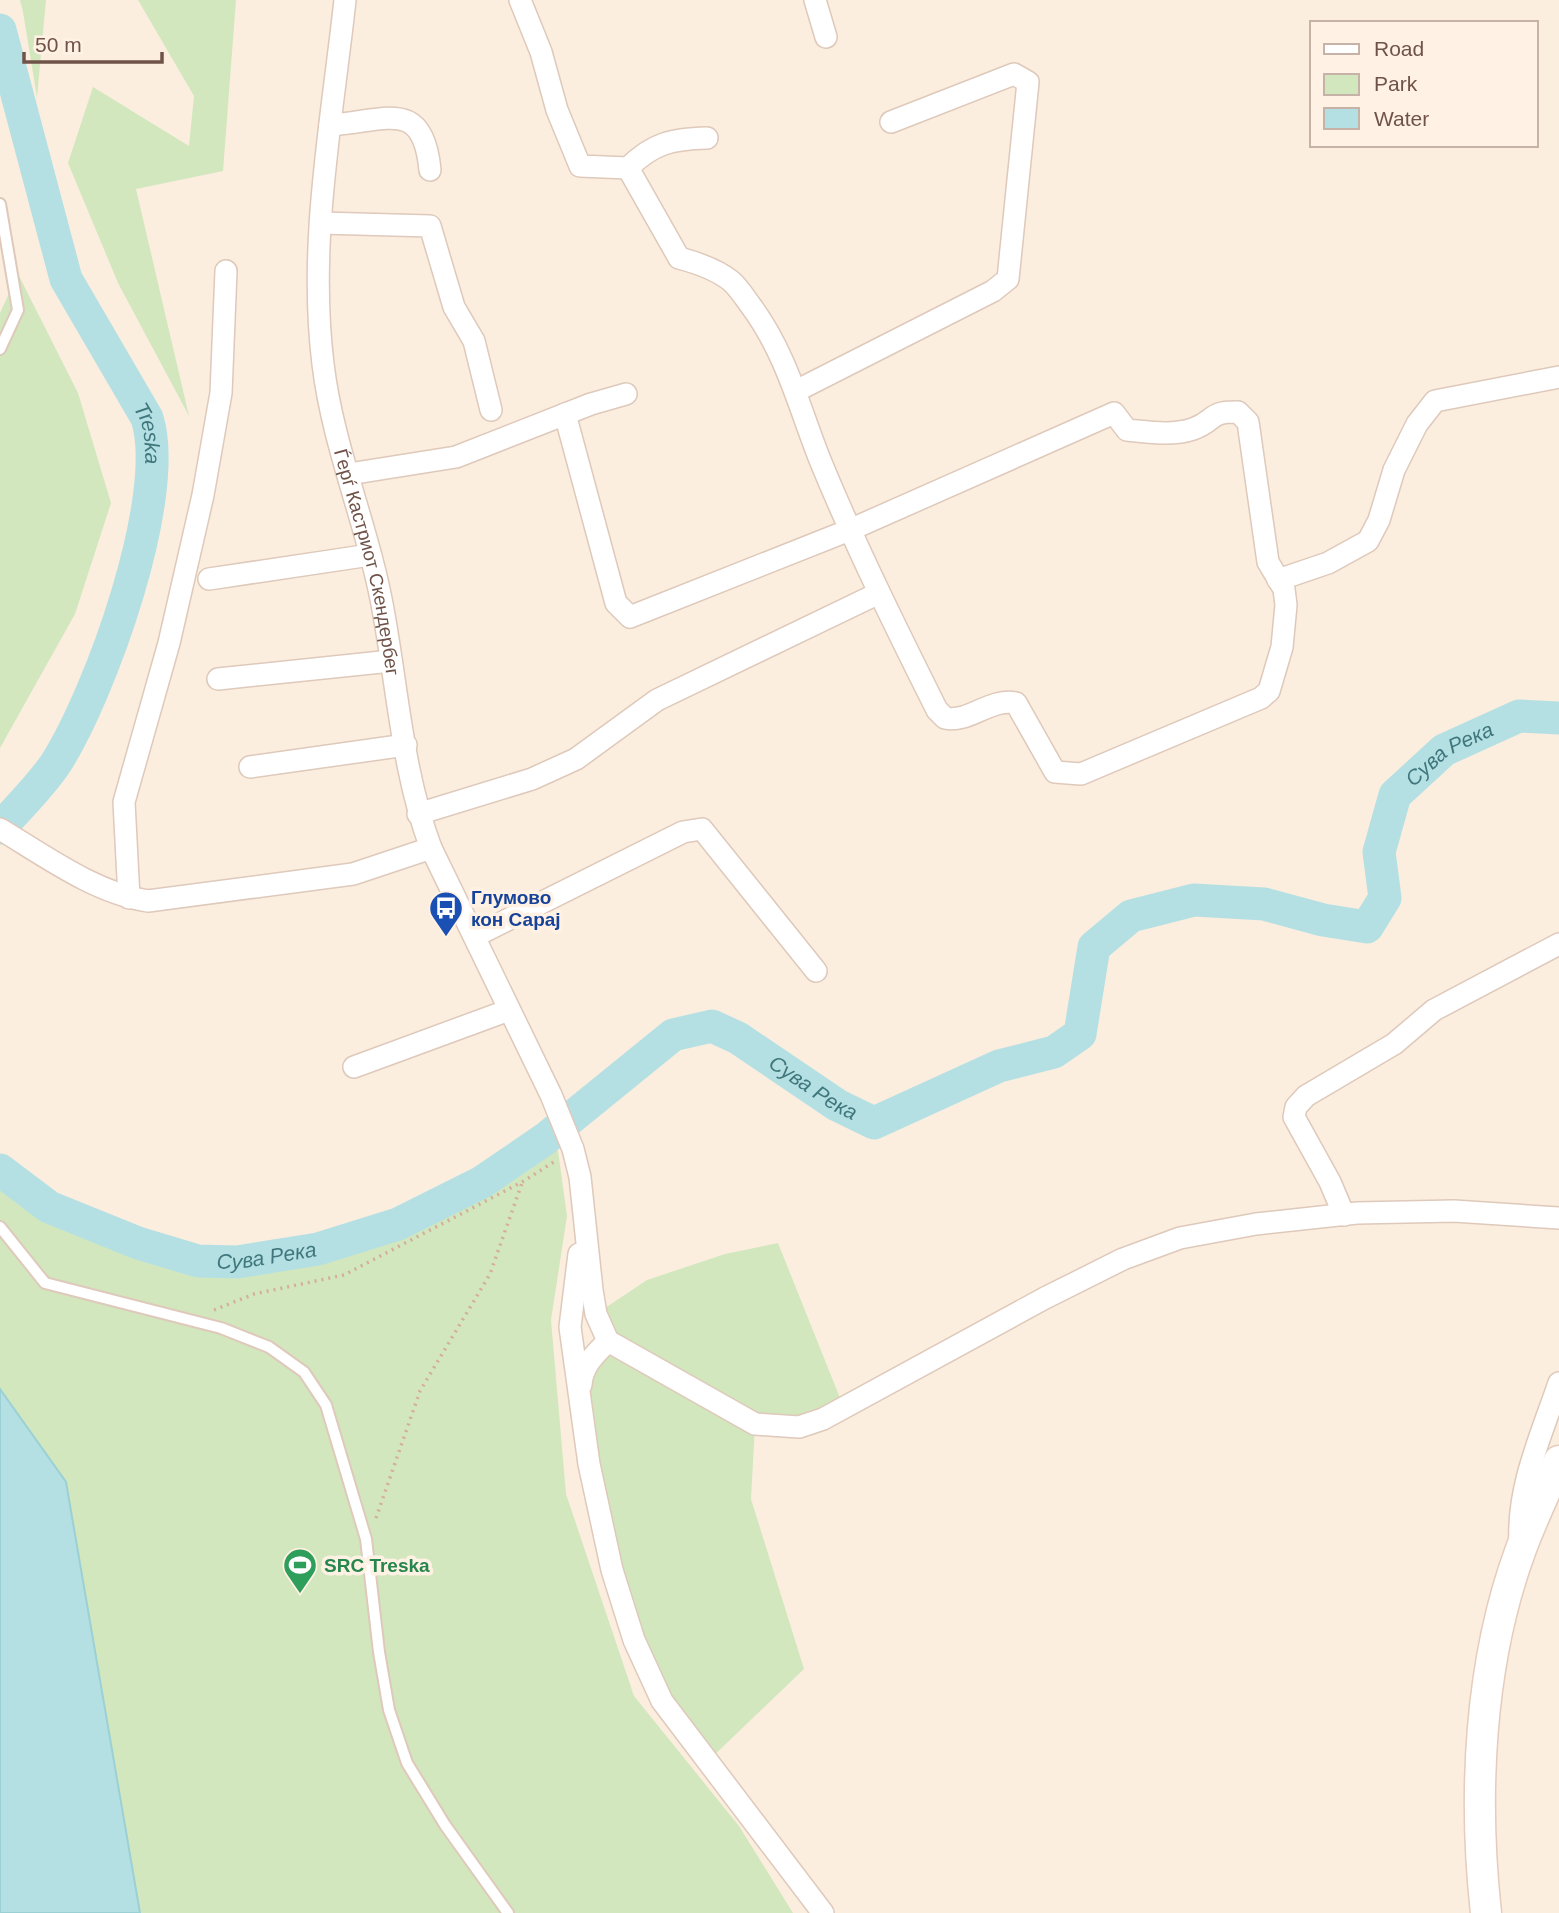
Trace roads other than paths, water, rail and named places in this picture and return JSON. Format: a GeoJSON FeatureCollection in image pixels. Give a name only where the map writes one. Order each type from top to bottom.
{"type":"FeatureCollection","features":[{"type":"Feature","properties":{"kind":"main road"},"geometry":{"type":"LineString","coordinates":[[1486,1913],[1479,1802],[1483,1724],[1494,1650],[1521,1549],[1559,1461]]}},
{"type":"Feature","properties":{"kind":"street"},"geometry":{"type":"LineString","coordinates":[[344,7],[361,0]]}},
{"type":"Feature","properties":{"kind":"street"},"geometry":{"type":"LineString","coordinates":[[520,0],[541,52],[557,110],[580,166],[628,167],[645,151],[678,138],[707,138]]}},
{"type":"Feature","properties":{"kind":"street"},"geometry":{"type":"LineString","coordinates":[[815,0],[826,37]]}},
{"type":"Feature","properties":{"kind":"street","name":"Ѓерѓ Кастриот Скендербег"},"geometry":{"type":"LineString","coordinates":[[344,7],[321,223],[318,293],[323,365],[370,555],[418,814],[431,848],[551,1095],[573,1149],[580,1177],[583,1220]]}},
{"type":"Feature","properties":{"kind":"street"},"geometry":{"type":"LineString","coordinates":[[796,391],[993,290],[1008,279],[1028,82],[1014,74],[891,122]]}},
{"type":"Feature","properties":{"kind":"street"},"geometry":{"type":"LineString","coordinates":[[330,125],[392,117],[415,124],[422,133],[429,170]]}},
{"type":"Feature","properties":{"kind":"street"},"geometry":{"type":"LineString","coordinates":[[565,414],[616,603],[630,617],[852,529],[1114,414],[1127,430],[1175,433],[1196,428],[1218,411],[1238,412],[1248,422],[1268,562],[1284,589],[1286,605],[1282,647],[1269,691],[1261,698],[1081,774],[1055,772],[1016,703],[1002,700],[958,718],[945,718],[937,710],[879,593],[852,529],[820,460],[796,391],[769,331],[733,282],[705,265],[679,258],[628,167]]}},
{"type":"Feature","properties":{"kind":"street"},"geometry":{"type":"LineString","coordinates":[[321,223],[430,226],[454,307],[474,341],[491,410]]}},
{"type":"Feature","properties":{"kind":"street"},"geometry":{"type":"LineString","coordinates":[[129,898],[124,802],[169,643],[203,495],[221,393],[226,271]]}},
{"type":"Feature","properties":{"kind":"street"},"geometry":{"type":"LineString","coordinates":[[1278,580],[1328,563],[1368,541],[1379,520],[1394,470],[1417,424],[1436,401],[1559,377]]}},
{"type":"Feature","properties":{"kind":"street"},"geometry":{"type":"LineString","coordinates":[[349,474],[456,457],[565,414],[626,394]]}},
{"type":"Feature","properties":{"kind":"street"},"geometry":{"type":"LineString","coordinates":[[209,579],[370,555]]}},
{"type":"Feature","properties":{"kind":"street"},"geometry":{"type":"LineString","coordinates":[[418,814],[532,779],[576,759],[657,699],[879,593]]}},
{"type":"Feature","properties":{"kind":"street"},"geometry":{"type":"LineString","coordinates":[[218,679],[391,661]]}},
{"type":"Feature","properties":{"kind":"street"},"geometry":{"type":"LineString","coordinates":[[250,767],[406,745]]}},
{"type":"Feature","properties":{"kind":"street"},"geometry":{"type":"LineString","coordinates":[[0,829],[64,867],[129,898],[166,900],[353,874],[431,848]]}},
{"type":"Feature","properties":{"kind":"street"},"geometry":{"type":"LineString","coordinates":[[475,936],[683,832],[702,829],[816,971]]}},
{"type":"Feature","properties":{"kind":"street"},"geometry":{"type":"LineString","coordinates":[[1344,1215],[1330,1182],[1294,1117],[1296,1107],[1306,1096],[1394,1044],[1433,1010],[1559,944]]}},
{"type":"Feature","properties":{"kind":"street"},"geometry":{"type":"LineString","coordinates":[[354,1068],[509,1010]]}},
{"type":"Feature","properties":{"kind":"street"},"geometry":{"type":"LineString","coordinates":[[583,1220],[594,1302],[607,1340],[755,1424],[799,1427],[823,1419],[1045,1298],[1123,1259],[1180,1238],[1256,1224],[1344,1215],[1454,1211],[1559,1217]]}},
{"type":"Feature","properties":{"kind":"street"},"geometry":{"type":"LineString","coordinates":[[583,1220],[570,1327],[589,1464],[612,1570],[645,1664],[670,1711],[823,1913]]}},
{"type":"Feature","properties":{"kind":"street"},"geometry":{"type":"LineString","coordinates":[[580,1393],[581,1374],[607,1340]]}},
{"type":"Feature","properties":{"kind":"street"},"geometry":{"type":"LineString","coordinates":[[1521,1549],[1518,1513],[1524,1484],[1559,1383]]}},
{"type":"Feature","properties":{"kind":"lane"},"geometry":{"type":"LineString","coordinates":[[0,204],[18,310],[0,349]]}},
{"type":"Feature","properties":{"kind":"lane"},"geometry":{"type":"LineString","coordinates":[[0,1227],[45,1283],[191,1320],[269,1347],[303,1372],[326,1405],[366,1539],[379,1652],[389,1710],[407,1763],[445,1825],[508,1913]]}},
{"type":"Feature","properties":{"kind":"water"},"geometry":{"type":"Polygon","coordinates":[[[0,1389],[66,1482],[140,1913],[0,1913],[0,1389]]]}},
{"type":"Feature","properties":{"kind":"waterway","name":"Treska"},"geometry":{"type":"LineString","coordinates":[[0,30],[66,279],[147,418],[152,452],[150,495],[141,543],[111,644],[74,732],[56,763],[0,828]]}},
{"type":"Feature","properties":{"kind":"waterway","name":"Сува Река"},"geometry":{"type":"LineString","coordinates":[[0,1170],[49,1207],[138,1243],[198,1261],[237,1262],[318,1249],[398,1224],[482,1182],[545,1139],[673,1035],[712,1026],[738,1038],[837,1105],[874,1123],[999,1066],[1054,1052],[1080,1034],[1094,947],[1131,916],[1194,900],[1264,904],[1323,920],[1367,927],[1385,898],[1379,852],[1395,795],[1444,750],[1519,716],[1559,718]]}},
{"type":"Feature","properties":{"kind":"place","name":"Глумово кон Сарај"},"geometry":{"type":"Point","coordinates":[446,938]}},
{"type":"Feature","properties":{"kind":"place","name":"SRC Treska"},"geometry":{"type":"Point","coordinates":[300,1595]}}]}
